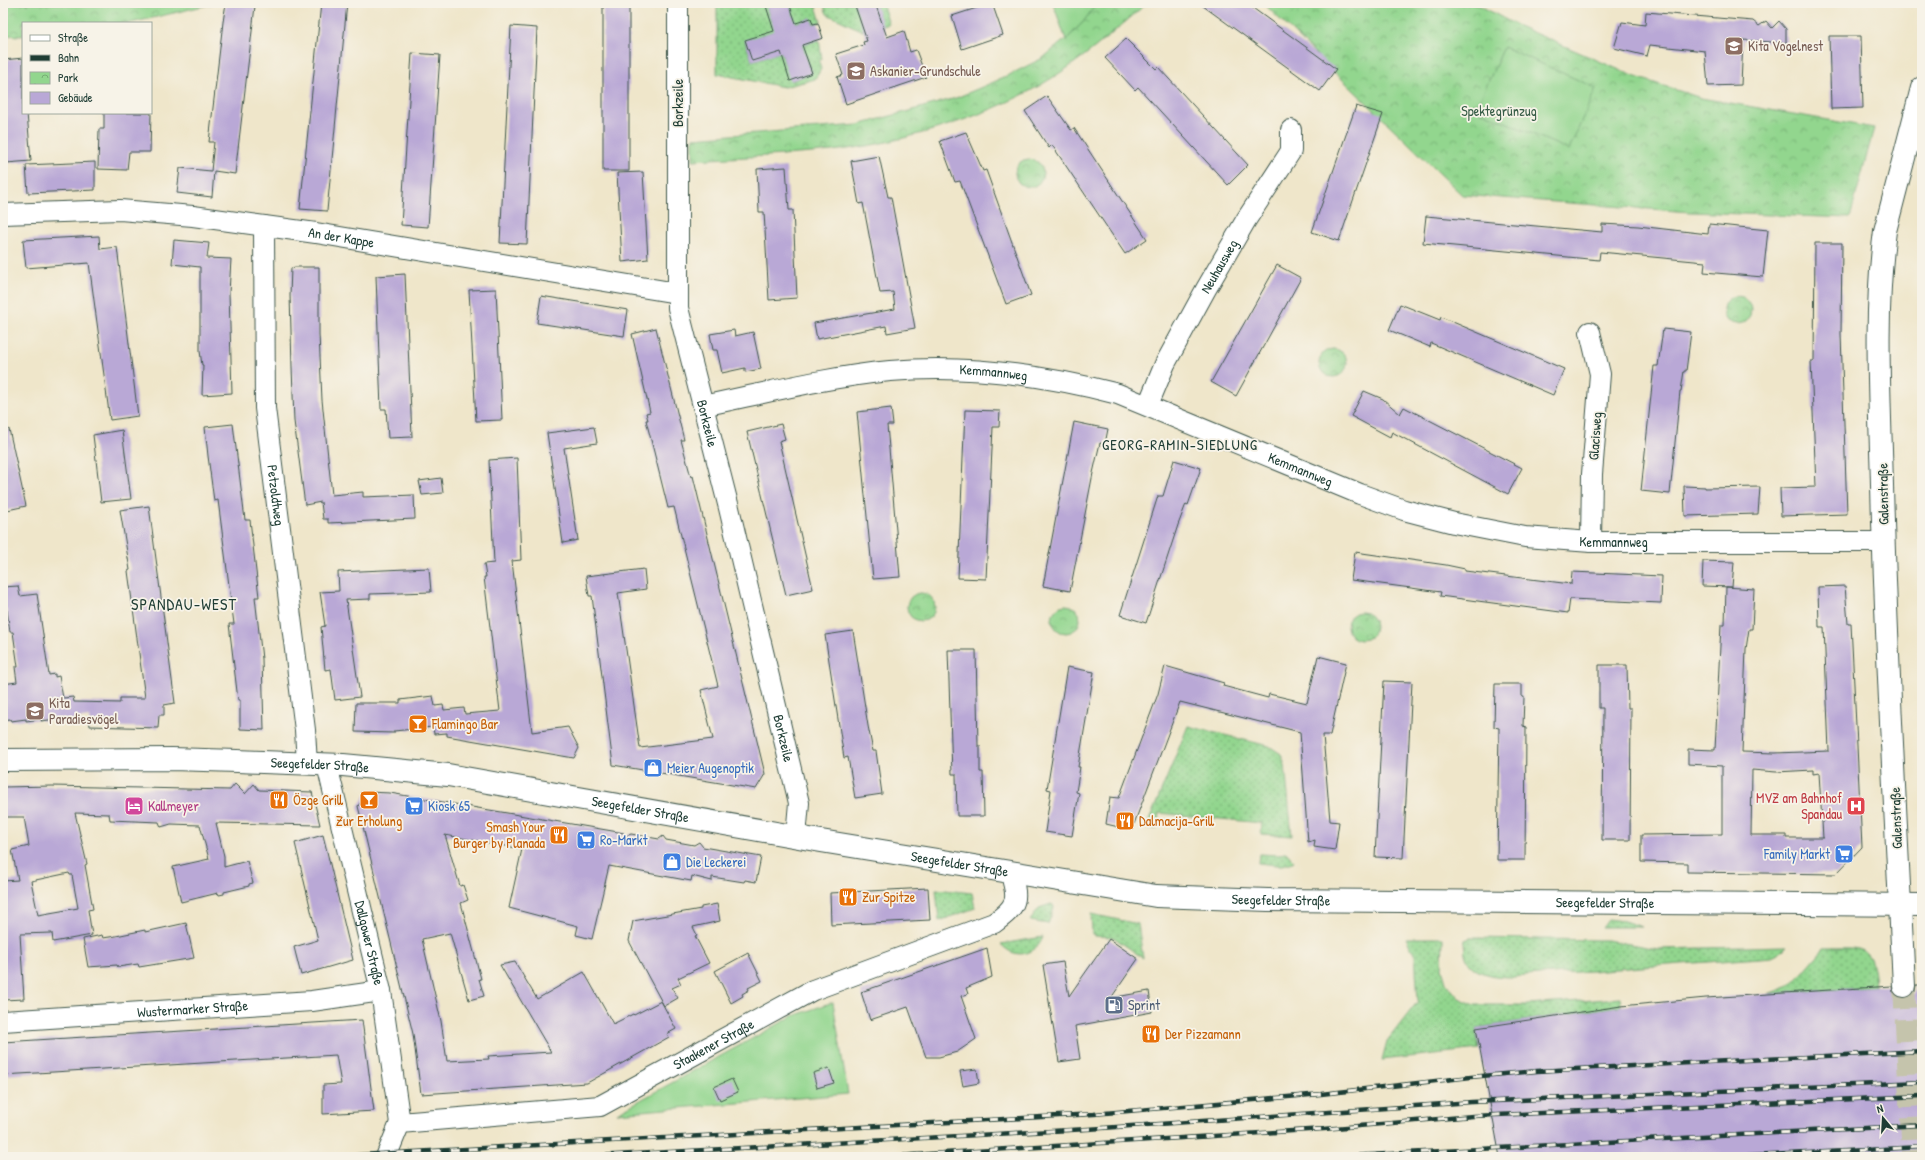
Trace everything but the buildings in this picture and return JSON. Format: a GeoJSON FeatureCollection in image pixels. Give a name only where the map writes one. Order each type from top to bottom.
{"type":"FeatureCollection","features":[{"type":"Feature","properties":{"kind":"street","name":"Borkzeile"},"geometry":{"type":"LineString","coordinates":[[678,3],[678,308],[799,803],[796,836]]}},
{"type":"Feature","properties":{"kind":"street","name":"Galenstraße"},"geometry":{"type":"LineString","coordinates":[[1904,986],[1884,542],[1880,352],[1882,255],[1884,231],[1922,88]]}},
{"type":"Feature","properties":{"kind":"street","name":"Neuhausweg"},"geometry":{"type":"LineString","coordinates":[[1148,405],[1165,364],[1206,289],[1246,220],[1291,151],[1291,130]]}},
{"type":"Feature","properties":{"kind":"street","name":"An der Kappe"},"geometry":{"type":"LineString","coordinates":[[3,214],[120,210],[194,216],[677,293]]}},
{"type":"Feature","properties":{"kind":"street","name":"Petzoldtweg"},"geometry":{"type":"LineString","coordinates":[[264,226],[265,408],[305,730],[317,765]]}},
{"type":"Feature","properties":{"kind":"street","name":"Glacisweg"},"geometry":{"type":"LineString","coordinates":[[1590,332],[1600,374],[1592,474],[1591,542]]}},
{"type":"Feature","properties":{"kind":"street","name":"Kemmannweg"},"geometry":{"type":"LineString","coordinates":[[703,406],[848,376],[892,371],[963,369],[1013,374],[1084,385],[1118,394],[1148,405],[1360,494],[1404,510],[1454,523],[1525,537],[1591,542],[1884,542]]}},
{"type":"Feature","properties":{"kind":"street","name":"Seegefelder Straße"},"geometry":{"type":"LineString","coordinates":[[3,760],[172,759],[317,765],[448,776],[1156,896],[1190,898],[1922,905]]}},
{"type":"Feature","properties":{"kind":"street","name":"Dallgower Straße"},"geometry":{"type":"LineString","coordinates":[[317,765],[381,991],[400,1124]]}},
{"type":"Feature","properties":{"kind":"street","name":"Staakener Straße"},"geometry":{"type":"LineString","coordinates":[[400,1124],[600,1106],[813,990],[994,923],[1007,913],[1013,904],[1016,891],[1010,872]]}},
{"type":"Feature","properties":{"kind":"street","name":"Wustermarker Straße"},"geometry":{"type":"LineString","coordinates":[[3,1021],[312,1001],[381,991]]}},
{"type":"Feature","properties":{"kind":"street"},"geometry":{"type":"LineString","coordinates":[[386,1157],[400,1124]]}},
{"type":"Feature","properties":{"kind":"green space"},"geometry":{"type":"Polygon","coordinates":[[[3,3],[216,3],[135,22],[22,22],[22,36],[3,35],[3,3]]]}},
{"type":"Feature","properties":{"kind":"green space"},"geometry":{"type":"Polygon","coordinates":[[[717,3],[765,3],[774,31],[745,41],[752,61],[781,52],[791,81],[812,73],[802,45],[819,40],[822,59],[819,61],[821,69],[815,79],[784,87],[717,74],[717,3]]]}},
{"type":"Feature","properties":{"kind":"green space"},"geometry":{"type":"Polygon","coordinates":[[[789,3],[815,3],[821,22],[813,24],[811,18],[796,23],[789,3]]]}},
{"type":"Feature","properties":{"kind":"green space"},"geometry":{"type":"Polygon","coordinates":[[[823,3],[854,3],[861,22],[879,16],[875,3],[882,3],[889,24],[865,32],[827,14],[823,3]]]}},
{"type":"Feature","properties":{"kind":"green space"},"geometry":{"type":"Polygon","coordinates":[[[1053,3],[1097,3],[1084,21],[1066,40],[1053,3]]]}},
{"type":"Feature","properties":{"kind":"green space"},"geometry":{"type":"Polygon","coordinates":[[[1097,3],[1147,3],[1068,68],[1039,86],[991,109],[911,136],[857,148],[797,154],[693,160],[693,138],[858,125],[956,98],[1003,78],[1043,58],[1074,32],[1097,3]]]}},
{"type":"Feature","properties":{"kind":"green space","name":"Spektegrünzug"},"geometry":{"type":"Polygon","coordinates":[[[1263,3],[1475,3],[1516,25],[1636,77],[1701,98],[1874,128],[1850,218],[1690,212],[1462,195],[1263,3]]]}},
{"type":"Feature","properties":{"kind":"green space"},"geometry":{"type":"Polygon","coordinates":[[[1504,47],[1596,88],[1569,150],[1476,109],[1504,47]]]}},
{"type":"Feature","properties":{"kind":"green space"},"geometry":{"type":"Polygon","coordinates":[[[1029,159],[1039,163],[1043,173],[1039,183],[1029,187],[1019,183],[1015,173],[1019,163],[1029,159]]]}},
{"type":"Feature","properties":{"kind":"green space"},"geometry":{"type":"Polygon","coordinates":[[[1737,296],[1747,300],[1751,310],[1747,320],[1737,324],[1727,320],[1723,310],[1727,300],[1737,296]]]}},
{"type":"Feature","properties":{"kind":"green space"},"geometry":{"type":"Polygon","coordinates":[[[1333,349],[1343,353],[1347,363],[1343,373],[1333,377],[1323,373],[1319,363],[1323,353],[1333,349]]]}},
{"type":"Feature","properties":{"kind":"green space"},"geometry":{"type":"Polygon","coordinates":[[[921,593],[931,597],[935,607],[931,617],[921,621],[911,617],[907,607],[911,597],[921,593]]]}},
{"type":"Feature","properties":{"kind":"green space"},"geometry":{"type":"Polygon","coordinates":[[[1066,605],[1076,609],[1080,619],[1076,629],[1066,633],[1056,629],[1052,619],[1056,609],[1066,605]]]}},
{"type":"Feature","properties":{"kind":"green space"},"geometry":{"type":"Polygon","coordinates":[[[1361,612],[1371,616],[1375,626],[1371,636],[1361,640],[1351,636],[1347,626],[1351,616],[1361,612]]]}},
{"type":"Feature","properties":{"kind":"green space"},"geometry":{"type":"Polygon","coordinates":[[[1188,726],[1269,746],[1281,754],[1285,765],[1292,836],[1261,834],[1262,823],[1159,813],[1157,829],[1146,828],[1188,726]]]}},
{"type":"Feature","properties":{"kind":"green space"},"geometry":{"type":"Polygon","coordinates":[[[1286,852],[1294,861],[1281,865],[1258,863],[1259,854],[1280,855],[1286,852]]]}},
{"type":"Feature","properties":{"kind":"green space"},"geometry":{"type":"Polygon","coordinates":[[[936,889],[972,893],[975,908],[939,921],[936,889]]]}},
{"type":"Feature","properties":{"kind":"green space"},"geometry":{"type":"Polygon","coordinates":[[[1051,904],[1054,908],[1048,924],[1030,921],[1039,908],[1051,904]]]}},
{"type":"Feature","properties":{"kind":"green space"},"geometry":{"type":"Polygon","coordinates":[[[1091,914],[1138,924],[1143,958],[1113,937],[1095,936],[1095,934],[1092,934],[1091,914]]]}},
{"type":"Feature","properties":{"kind":"green space"},"geometry":{"type":"Polygon","coordinates":[[[1608,919],[1624,921],[1642,927],[1602,927],[1608,919]]]}},
{"type":"Feature","properties":{"kind":"green space"},"geometry":{"type":"Polygon","coordinates":[[[1043,937],[1035,948],[1024,954],[1012,952],[1001,944],[1043,937]]]}},
{"type":"Feature","properties":{"kind":"green space"},"geometry":{"type":"Polygon","coordinates":[[[1406,938],[1443,938],[1442,968],[1446,983],[1459,998],[1475,1005],[1528,1005],[1620,998],[1621,1006],[1476,1028],[1479,1049],[1382,1060],[1387,1041],[1418,1001],[1415,956],[1406,938]]]}},
{"type":"Feature","properties":{"kind":"green space"},"geometry":{"type":"Polygon","coordinates":[[[1470,938],[1607,940],[1658,949],[1787,946],[1780,953],[1772,957],[1504,977],[1486,974],[1478,971],[1472,966],[1467,960],[1465,951],[1465,940],[1470,938]]]}},
{"type":"Feature","properties":{"kind":"green space"},"geometry":{"type":"Polygon","coordinates":[[[1824,948],[1848,948],[1863,951],[1868,955],[1871,962],[1874,973],[1875,987],[1768,994],[1792,985],[1824,948]]]}},
{"type":"Feature","properties":{"kind":"green space"},"geometry":{"type":"Polygon","coordinates":[[[833,1002],[848,1094],[617,1113],[793,1016],[833,1002]]]}},
{"type":"Feature","properties":{"kind":"tunnel"},"geometry":{"type":"LineString","coordinates":[[1904,986],[1913,1157]]}},
{"type":"Feature","properties":{"kind":"railway"},"geometry":{"type":"LineString","coordinates":[[324,1157],[1094,1114],[1321,1094],[1537,1071],[1922,1051]]}},
{"type":"Feature","properties":{"kind":"railway"},"geometry":{"type":"LineString","coordinates":[[578,1157],[1088,1129],[1472,1102],[1922,1082]]}},
{"type":"Feature","properties":{"kind":"railway"},"geometry":{"type":"LineString","coordinates":[[881,1157],[1324,1129],[1473,1116],[1922,1096]]}},
{"type":"Feature","properties":{"kind":"railway"},"geometry":{"type":"LineString","coordinates":[[1331,1157],[1922,1125]]}},
{"type":"Feature","properties":{"kind":"railway"},"geometry":{"type":"LineString","coordinates":[[1731,1157],[1922,1147]]}},
{"type":"Feature","properties":{"kind":"place","name":"Kita Vogelnest"},"geometry":{"type":"Point","coordinates":[1734,46]}},
{"type":"Feature","properties":{"kind":"place","name":"Askanier-Grundschule"},"geometry":{"type":"Point","coordinates":[856,71]}},
{"type":"Feature","properties":{"kind":"place","name":"Kita Paradiesvögel"},"geometry":{"type":"Point","coordinates":[35,711]}},
{"type":"Feature","properties":{"kind":"place","name":"Flamingo Bar"},"geometry":{"type":"Point","coordinates":[418,724]}},
{"type":"Feature","properties":{"kind":"place","name":"Meier Augenoptik"},"geometry":{"type":"Point","coordinates":[653,768]}},
{"type":"Feature","properties":{"kind":"place","name":"Özge Grill"},"geometry":{"type":"Point","coordinates":[279,800]}},
{"type":"Feature","properties":{"kind":"place","name":"Zur Erholung"},"geometry":{"type":"Point","coordinates":[369,800]}},
{"type":"Feature","properties":{"kind":"place","name":"Kallmeyer"},"geometry":{"type":"Point","coordinates":[134,806]}},
{"type":"Feature","properties":{"kind":"place","name":"Kiosk 65"},"geometry":{"type":"Point","coordinates":[414,806]}},
{"type":"Feature","properties":{"kind":"place","name":"MVZ am Bahnhof Spandau"},"geometry":{"type":"Point","coordinates":[1856,806]}},
{"type":"Feature","properties":{"kind":"place","name":"Dalmacija-Grill"},"geometry":{"type":"Point","coordinates":[1125,821]}},
{"type":"Feature","properties":{"kind":"place","name":"Smash Your Burger by Planada"},"geometry":{"type":"Point","coordinates":[559,835]}},
{"type":"Feature","properties":{"kind":"place","name":"Ro-Markt"},"geometry":{"type":"Point","coordinates":[586,840]}},
{"type":"Feature","properties":{"kind":"place","name":"Family Markt"},"geometry":{"type":"Point","coordinates":[1844,854]}},
{"type":"Feature","properties":{"kind":"place","name":"Die Leckerei"},"geometry":{"type":"Point","coordinates":[672,862]}},
{"type":"Feature","properties":{"kind":"place","name":"Zur Spitze"},"geometry":{"type":"Point","coordinates":[848,897]}},
{"type":"Feature","properties":{"kind":"place","name":"Sprint"},"geometry":{"type":"Point","coordinates":[1114,1005]}},
{"type":"Feature","properties":{"kind":"place","name":"Der Pizzamann"},"geometry":{"type":"Point","coordinates":[1151,1034]}},
{"type":"Feature","properties":{"kind":"district","name":"GEORG-RAMIN-SIEDLUNG"},"geometry":{"type":"Point","coordinates":[1180,445]}},
{"type":"Feature","properties":{"kind":"district","name":"SPANDAU-WEST"},"geometry":{"type":"Point","coordinates":[184,604]}}]}
